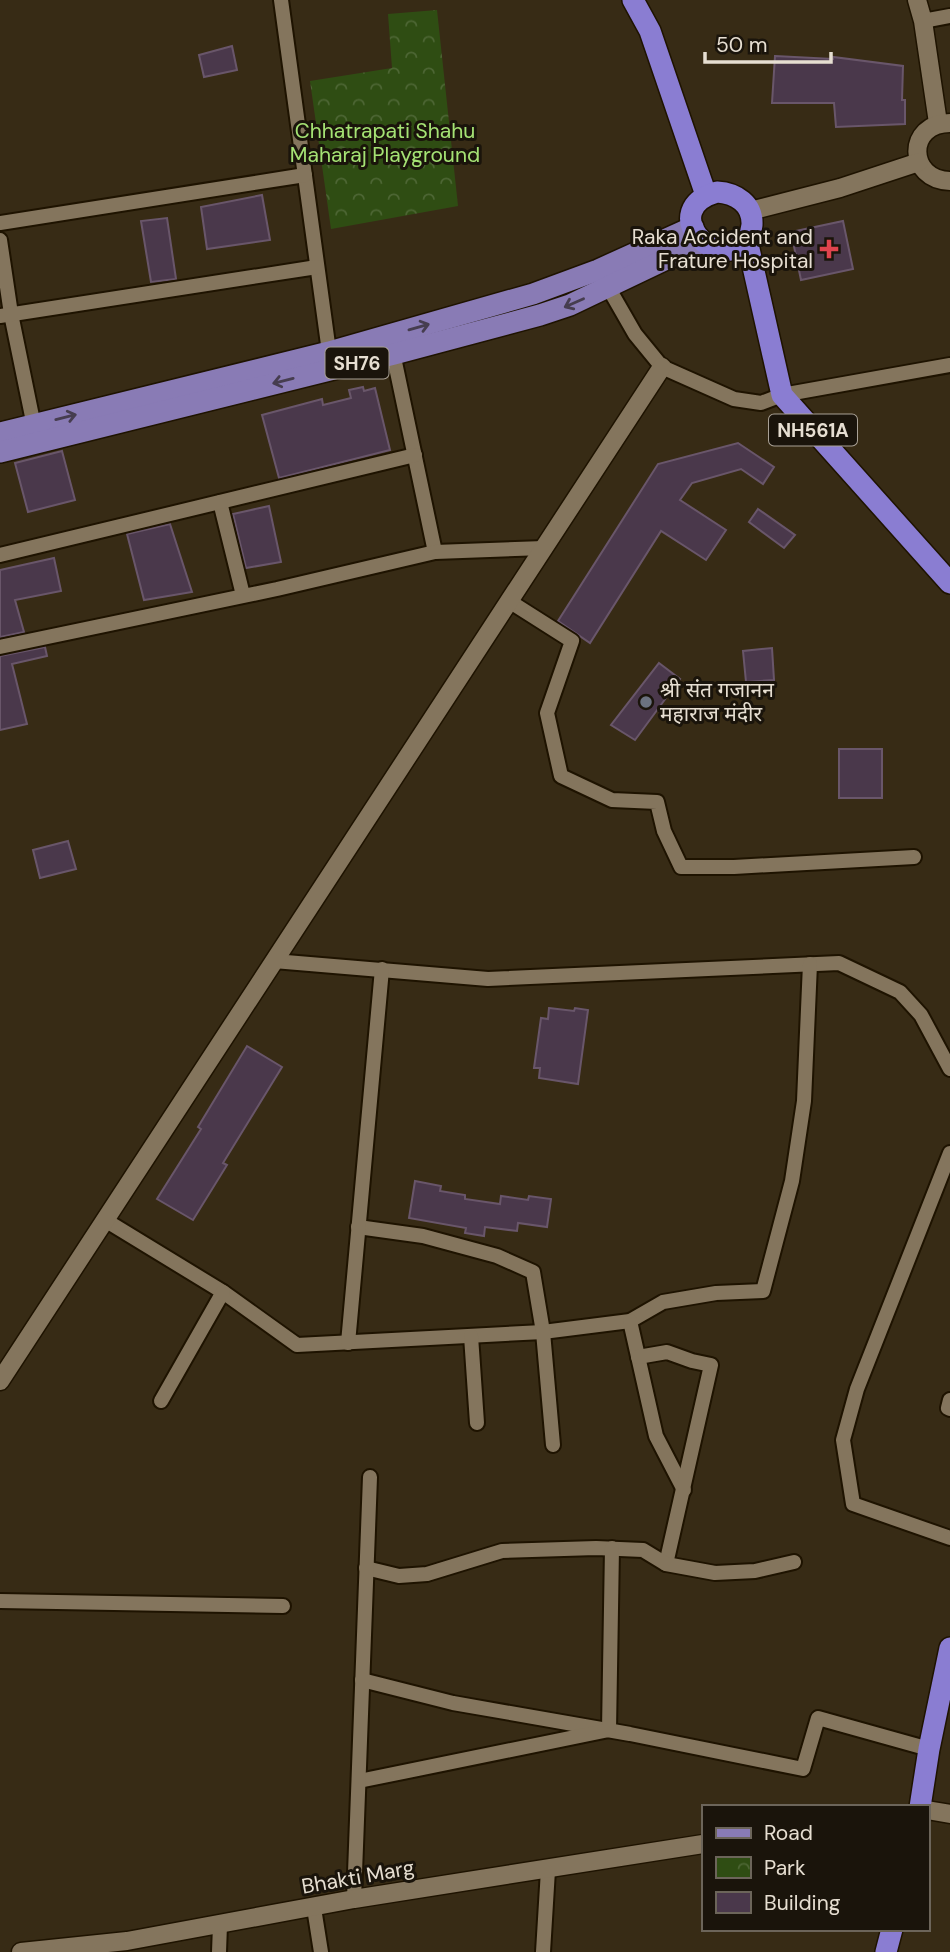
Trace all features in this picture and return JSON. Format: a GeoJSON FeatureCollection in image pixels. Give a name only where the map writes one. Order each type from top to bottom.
{"type":"FeatureCollection","features":[{"type":"Feature","properties":{"kind":"highway"},"geometry":{"type":"LineString","coordinates":[[633,0],[650,31],[706,195]]}},
{"type":"Feature","properties":{"kind":"highway"},"geometry":{"type":"LineString","coordinates":[[747,240],[738,246],[712,248],[697,235],[690,212],[706,195],[717,192],[728,192],[745,203],[750,211]]}},
{"type":"Feature","properties":{"kind":"highway","name":"NH561A"},"geometry":{"type":"LineString","coordinates":[[750,211],[751,231],[747,240],[782,395],[950,583]]}},
{"type":"Feature","properties":{"kind":"highway"},"geometry":{"type":"LineString","coordinates":[[920,1805],[929,1749],[944,1704],[950,1648]]}},
{"type":"Feature","properties":{"kind":"highway"},"geometry":{"type":"LineString","coordinates":[[886,1952],[891,1931]]}},
{"type":"Feature","properties":{"kind":"main road","name":"SH76"},"geometry":{"type":"LineString","coordinates":[[0,433],[36,433],[392,345],[533,294],[603,278],[697,235]]}},
{"type":"Feature","properties":{"kind":"main road","name":"SH76"},"geometry":{"type":"LineString","coordinates":[[0,452],[36,433]]}},
{"type":"Feature","properties":{"kind":"street"},"geometry":{"type":"LineString","coordinates":[[281,0],[331,360]]}},
{"type":"Feature","properties":{"kind":"street"},"geometry":{"type":"LineString","coordinates":[[917,0],[944,123],[930,127],[918,143],[919,162],[930,177],[939,181],[950,181]]}},
{"type":"Feature","properties":{"kind":"street"},"geometry":{"type":"LineString","coordinates":[[923,21],[950,16]]}},
{"type":"Feature","properties":{"kind":"street"},"geometry":{"type":"LineString","coordinates":[[750,211],[840,188],[919,162]]}},
{"type":"Feature","properties":{"kind":"street"},"geometry":{"type":"LineString","coordinates":[[0,223],[304,175]]}},
{"type":"Feature","properties":{"kind":"street"},"geometry":{"type":"LineString","coordinates":[[0,240],[5,315],[36,433]]}},
{"type":"Feature","properties":{"kind":"street"},"geometry":{"type":"LineString","coordinates":[[5,315],[317,267]]}},
{"type":"Feature","properties":{"kind":"street"},"geometry":{"type":"LineString","coordinates":[[603,278],[635,334],[662,367],[734,399],[761,403],[782,395],[950,365]]}},
{"type":"Feature","properties":{"kind":"street"},"geometry":{"type":"LineString","coordinates":[[392,345],[435,552]]}},
{"type":"Feature","properties":{"kind":"street"},"geometry":{"type":"LineString","coordinates":[[0,1381],[662,367]]}},
{"type":"Feature","properties":{"kind":"street"},"geometry":{"type":"LineString","coordinates":[[0,555],[415,455]]}},
{"type":"Feature","properties":{"kind":"street"},"geometry":{"type":"LineString","coordinates":[[220,502],[243,595]]}},
{"type":"Feature","properties":{"kind":"street"},"geometry":{"type":"LineString","coordinates":[[0,647],[435,552],[544,548]]}},
{"type":"Feature","properties":{"kind":"street"},"geometry":{"type":"LineString","coordinates":[[509,601],[572,641],[547,713],[561,776],[612,800],[657,802],[664,831],[681,867],[734,867],[915,857]]}},
{"type":"Feature","properties":{"kind":"street"},"geometry":{"type":"LineString","coordinates":[[274,961],[488,979],[839,963],[900,992],[922,1015],[950,1069]]}},
{"type":"Feature","properties":{"kind":"street"},"geometry":{"type":"LineString","coordinates":[[105,1220],[223,1292],[297,1345],[543,1332],[631,1321],[663,1301],[716,1293],[763,1292],[792,1181],[804,1101],[810,964]]}},
{"type":"Feature","properties":{"kind":"street"},"geometry":{"type":"LineString","coordinates":[[348,1343],[382,969]]}},
{"type":"Feature","properties":{"kind":"street"},"geometry":{"type":"LineString","coordinates":[[950,1153],[857,1389],[843,1440],[853,1504],[950,1538]]}},
{"type":"Feature","properties":{"kind":"street"},"geometry":{"type":"LineString","coordinates":[[358,1227],[424,1236],[497,1256],[533,1272],[543,1332],[553,1445]]}},
{"type":"Feature","properties":{"kind":"street"},"geometry":{"type":"LineString","coordinates":[[161,1401],[223,1292]]}},
{"type":"Feature","properties":{"kind":"street"},"geometry":{"type":"LineString","coordinates":[[631,1321],[656,1436],[684,1490]]}},
{"type":"Feature","properties":{"kind":"street"},"geometry":{"type":"LineString","coordinates":[[471,1336],[477,1423]]}},
{"type":"Feature","properties":{"kind":"street"},"geometry":{"type":"LineString","coordinates":[[638,1357],[667,1352],[711,1365],[666,1564]]}},
{"type":"Feature","properties":{"kind":"street"},"geometry":{"type":"LineString","coordinates":[[950,1400],[950,1409]]}},
{"type":"Feature","properties":{"kind":"street"},"geometry":{"type":"LineString","coordinates":[[354,1899],[370,1477]]}},
{"type":"Feature","properties":{"kind":"street"},"geometry":{"type":"LineString","coordinates":[[366,1568],[399,1576],[427,1574],[502,1551],[612,1548],[643,1550],[666,1564],[715,1573],[755,1571],[794,1562]]}},
{"type":"Feature","properties":{"kind":"street"},"geometry":{"type":"LineString","coordinates":[[609,1730],[612,1548]]}},
{"type":"Feature","properties":{"kind":"street"},"geometry":{"type":"LineString","coordinates":[[0,1601],[282,1606]]}},
{"type":"Feature","properties":{"kind":"street"},"geometry":{"type":"LineString","coordinates":[[362,1680],[453,1703],[609,1730],[803,1769],[818,1718],[929,1749]]}},
{"type":"Feature","properties":{"kind":"street"},"geometry":{"type":"LineString","coordinates":[[359,1781],[609,1730]]}},
{"type":"Feature","properties":{"kind":"street"},"geometry":{"type":"LineString","coordinates":[[929,1810],[950,1814]]}},
{"type":"Feature","properties":{"kind":"street","name":"Bhakti Marg"},"geometry":{"type":"LineString","coordinates":[[21,1952],[126,1946],[354,1899],[702,1844]]}},
{"type":"Feature","properties":{"kind":"street"},"geometry":{"type":"LineString","coordinates":[[543,1952],[548,1870]]}},
{"type":"Feature","properties":{"kind":"street"},"geometry":{"type":"LineString","coordinates":[[314,1908],[321,1952]]}},
{"type":"Feature","properties":{"kind":"street"},"geometry":{"type":"LineString","coordinates":[[219,1952],[220,1925]]}},
{"type":"Feature","properties":{"kind":"green space","name":"Chhatrapati Shahu Maharaj Playground"},"geometry":{"type":"Polygon","coordinates":[[[437,10],[458,206],[331,229],[310,81],[392,68],[388,14],[437,10]]]}},
{"type":"Feature","properties":{"kind":"building"},"geometry":{"type":"Polygon","coordinates":[[[232,46],[237,70],[204,77],[199,55],[232,46]]]}},
{"type":"Feature","properties":{"kind":"building"},"geometry":{"type":"Polygon","coordinates":[[[775,56],[833,57],[903,66],[902,100],[905,100],[905,124],[836,127],[834,103],[772,103],[775,56]]]}},
{"type":"Feature","properties":{"kind":"building"},"geometry":{"type":"Polygon","coordinates":[[[262,195],[270,240],[207,249],[201,207],[262,195]]]}},
{"type":"Feature","properties":{"kind":"building"},"geometry":{"type":"Polygon","coordinates":[[[167,218],[176,279],[151,282],[141,221],[167,218]]]}},
{"type":"Feature","properties":{"kind":"building"},"geometry":{"type":"Polygon","coordinates":[[[843,221],[853,269],[801,280],[791,232],[843,221]]]}},
{"type":"Feature","properties":{"kind":"building"},"geometry":{"type":"Polygon","coordinates":[[[363,387],[364,391],[375,388],[390,450],[279,478],[262,415],[322,399],[323,405],[351,398],[349,390],[363,387]]]}},
{"type":"Feature","properties":{"kind":"building"},"geometry":{"type":"Polygon","coordinates":[[[738,443],[774,467],[763,484],[741,469],[692,483],[680,500],[726,530],[706,560],[661,531],[590,643],[558,621],[658,464],[738,443]]]}},
{"type":"Feature","properties":{"kind":"building"},"geometry":{"type":"Polygon","coordinates":[[[62,451],[75,500],[28,512],[15,463],[62,451]]]}},
{"type":"Feature","properties":{"kind":"building"},"geometry":{"type":"Polygon","coordinates":[[[269,506],[281,562],[246,568],[233,514],[269,506]]]}},
{"type":"Feature","properties":{"kind":"building"},"geometry":{"type":"Polygon","coordinates":[[[758,509],[795,535],[784,548],[749,522],[758,509]]]}},
{"type":"Feature","properties":{"kind":"building"},"geometry":{"type":"Polygon","coordinates":[[[170,524],[192,592],[144,600],[127,534],[170,524]]]}},
{"type":"Feature","properties":{"kind":"building"},"geometry":{"type":"Polygon","coordinates":[[[54,558],[61,591],[15,600],[24,632],[0,637],[0,570],[54,558]]]}},
{"type":"Feature","properties":{"kind":"building"},"geometry":{"type":"Polygon","coordinates":[[[45,647],[47,656],[12,664],[27,724],[0,730],[0,656],[45,647]]]}},
{"type":"Feature","properties":{"kind":"building"},"geometry":{"type":"Polygon","coordinates":[[[772,648],[774,680],[746,682],[743,651],[772,648]]]}},
{"type":"Feature","properties":{"kind":"building","name":"श्री संंत गजानन महाराज मंदीर"},"geometry":{"type":"Polygon","coordinates":[[[659,663],[680,679],[635,740],[611,725],[659,663]]]}},
{"type":"Feature","properties":{"kind":"building"},"geometry":{"type":"Polygon","coordinates":[[[839,749],[882,749],[882,798],[839,798],[839,749]]]}},
{"type":"Feature","properties":{"kind":"building"},"geometry":{"type":"Polygon","coordinates":[[[68,841],[76,869],[40,878],[33,850],[68,841]]]}},
{"type":"Feature","properties":{"kind":"building"},"geometry":{"type":"Polygon","coordinates":[[[549,1008],[588,1010],[578,1084],[539,1078],[540,1068],[534,1068],[541,1018],[548,1019],[549,1008]]]}},
{"type":"Feature","properties":{"kind":"building"},"geometry":{"type":"Polygon","coordinates":[[[247,1046],[282,1067],[223,1163],[227,1165],[193,1220],[157,1199],[201,1129],[198,1127],[247,1046]]]}},
{"type":"Feature","properties":{"kind":"building"},"geometry":{"type":"Polygon","coordinates":[[[415,1181],[441,1186],[440,1191],[465,1195],[465,1199],[500,1204],[501,1196],[528,1200],[529,1196],[551,1199],[547,1227],[518,1223],[517,1231],[485,1227],[484,1236],[465,1233],[466,1228],[409,1218],[415,1181]]]}},
{"type":"Feature","properties":{"kind":"place","name":"Raka Accident and Frature Hospital"},"geometry":{"type":"Point","coordinates":[829,249]}},
{"type":"Feature","properties":{"kind":"place","name":"श्री संंत गजानन महाराज मंदीर"},"geometry":{"type":"Point","coordinates":[646,702]}}]}
